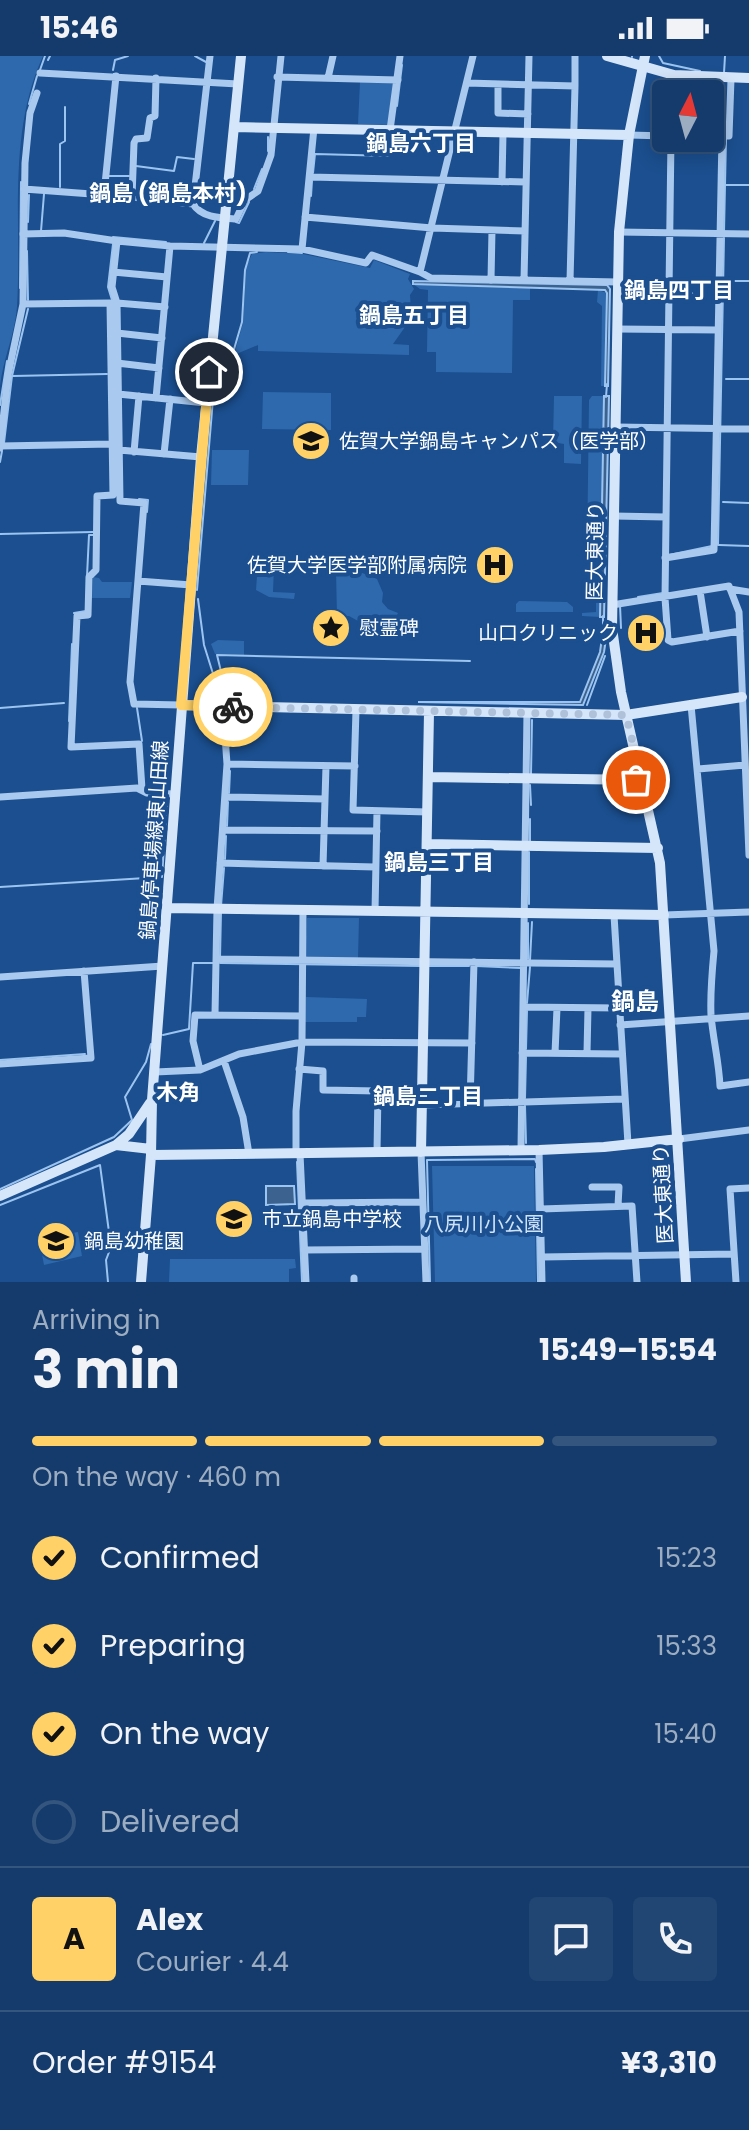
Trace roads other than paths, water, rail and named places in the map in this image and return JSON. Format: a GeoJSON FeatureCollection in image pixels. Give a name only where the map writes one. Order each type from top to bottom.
{"type":"FeatureCollection","features":[{"type":"Feature","properties":{"kind":"street"},"geometry":{"type":"LineString","coordinates":[[210,56],[193,204],[198,211],[236,219],[245,200],[258,191],[271,155],[281,56]]}},
{"type":"Feature","properties":{"kind":"street","name":"鍋島停車場線東山田線"},"geometry":{"type":"LineString","coordinates":[[141,1282],[201,457],[241,56]]}},
{"type":"Feature","properties":{"kind":"street"},"geometry":{"type":"LineString","coordinates":[[328,78],[333,56]]}},
{"type":"Feature","properties":{"kind":"street"},"geometry":{"type":"LineString","coordinates":[[390,130],[400,56]]}},
{"type":"Feature","properties":{"kind":"street"},"geometry":{"type":"LineString","coordinates":[[420,272],[473,56]]}},
{"type":"Feature","properties":{"kind":"street"},"geometry":{"type":"LineString","coordinates":[[524,280],[529,56]]}},
{"type":"Feature","properties":{"kind":"street"},"geometry":{"type":"LineString","coordinates":[[570,281],[575,56]]}},
{"type":"Feature","properties":{"kind":"street"},"geometry":{"type":"LineString","coordinates":[[607,56],[643,62],[674,75],[749,78]]}},
{"type":"Feature","properties":{"kind":"street","name":"医大東通り"},"geometry":{"type":"LineString","coordinates":[[643,62],[629,135],[619,232],[614,516],[617,604],[614,648],[626,715],[658,848],[686,1282]]}},
{"type":"Feature","properties":{"kind":"street"},"geometry":{"type":"LineString","coordinates":[[40,73],[207,79],[238,84]]}},
{"type":"Feature","properties":{"kind":"street"},"geometry":{"type":"LineString","coordinates":[[674,75],[674,80]]}},
{"type":"Feature","properties":{"kind":"street"},"geometry":{"type":"LineString","coordinates":[[104,194],[116,76]]}},
{"type":"Feature","properties":{"kind":"street"},"geometry":{"type":"LineString","coordinates":[[277,77],[398,80]]}},
{"type":"Feature","properties":{"kind":"street"},"geometry":{"type":"LineString","coordinates":[[132,197],[134,143],[136,139],[149,135],[150,118],[155,116],[156,78]]}},
{"type":"Feature","properties":{"kind":"street"},"geometry":{"type":"LineString","coordinates":[[667,557],[714,550],[725,136],[731,102],[731,79]]}},
{"type":"Feature","properties":{"kind":"street"},"geometry":{"type":"LineString","coordinates":[[467,83],[575,86]]}},
{"type":"Feature","properties":{"kind":"street"},"geometry":{"type":"LineString","coordinates":[[498,84],[498,113],[528,114]]}},
{"type":"Feature","properties":{"kind":"street"},"geometry":{"type":"LineString","coordinates":[[37,93],[30,113],[24,189],[23,304],[8,375],[0,447],[116,447],[134,452],[201,457]]}},
{"type":"Feature","properties":{"kind":"street"},"geometry":{"type":"LineString","coordinates":[[234,127],[652,136]]}},
{"type":"Feature","properties":{"kind":"street"},"geometry":{"type":"LineString","coordinates":[[302,249],[314,128]]}},
{"type":"Feature","properties":{"kind":"street"},"geometry":{"type":"LineString","coordinates":[[502,182],[503,133]]}},
{"type":"Feature","properties":{"kind":"street"},"geometry":{"type":"LineString","coordinates":[[669,152],[665,594],[668,640],[672,642],[740,631]]}},
{"type":"Feature","properties":{"kind":"street"},"geometry":{"type":"LineString","coordinates":[[310,177],[525,182]]}},
{"type":"Feature","properties":{"kind":"street"},"geometry":{"type":"LineString","coordinates":[[24,189],[193,204]]}},
{"type":"Feature","properties":{"kind":"street"},"geometry":{"type":"LineString","coordinates":[[305,217],[432,228],[525,231]]}},
{"type":"Feature","properties":{"kind":"street"},"geometry":{"type":"LineString","coordinates":[[491,280],[492,230]]}},
{"type":"Feature","properties":{"kind":"street"},"geometry":{"type":"LineString","coordinates":[[619,232],[749,234]]}},
{"type":"Feature","properties":{"kind":"street"},"geometry":{"type":"LineString","coordinates":[[23,234],[64,233],[170,246],[302,249],[366,263],[372,255],[431,278],[618,282]]}},
{"type":"Feature","properties":{"kind":"street"},"geometry":{"type":"LineString","coordinates":[[114,240],[112,287],[117,303],[118,394],[113,495],[97,496],[96,570],[89,577],[88,615],[77,616],[71,747],[139,744],[142,789]]}},
{"type":"Feature","properties":{"kind":"street"},"geometry":{"type":"LineString","coordinates":[[156,398],[170,246]]}},
{"type":"Feature","properties":{"kind":"street"},"geometry":{"type":"LineString","coordinates":[[113,272],[167,277]]}},
{"type":"Feature","properties":{"kind":"street"},"geometry":{"type":"LineString","coordinates":[[670,294],[690,295]]}},
{"type":"Feature","properties":{"kind":"street"},"geometry":{"type":"LineString","coordinates":[[23,304],[110,303],[119,497],[120,501],[144,503],[130,682],[134,704],[626,715],[742,697]]}},
{"type":"Feature","properties":{"kind":"street"},"geometry":{"type":"LineString","coordinates":[[117,303],[165,307]]}},
{"type":"Feature","properties":{"kind":"street"},"geometry":{"type":"LineString","coordinates":[[617,329],[718,330]]}},
{"type":"Feature","properties":{"kind":"street"},"geometry":{"type":"LineString","coordinates":[[117,333],[162,338]]}},
{"type":"Feature","properties":{"kind":"street"},"geometry":{"type":"LineString","coordinates":[[117,363],[159,368]]}},
{"type":"Feature","properties":{"kind":"street"},"geometry":{"type":"LineString","coordinates":[[118,394],[206,403]]}},
{"type":"Feature","properties":{"kind":"street"},"geometry":{"type":"LineString","coordinates":[[134,452],[139,396]]}},
{"type":"Feature","properties":{"kind":"street"},"geometry":{"type":"LineString","coordinates":[[164,454],[170,399]]}},
{"type":"Feature","properties":{"kind":"street"},"geometry":{"type":"LineString","coordinates":[[616,427],[749,429]]}},
{"type":"Feature","properties":{"kind":"street"},"geometry":{"type":"LineString","coordinates":[[614,516],[666,517]]}},
{"type":"Feature","properties":{"kind":"street"},"geometry":{"type":"LineString","coordinates":[[138,581],[191,585]]}},
{"type":"Feature","properties":{"kind":"street"},"geometry":{"type":"LineString","coordinates":[[617,604],[729,586],[730,589],[749,592]]}},
{"type":"Feature","properties":{"kind":"street"},"geometry":{"type":"LineString","coordinates":[[730,589],[739,612],[749,855]]}},
{"type":"Feature","properties":{"kind":"street"},"geometry":{"type":"LineString","coordinates":[[700,591],[707,637]]}},
{"type":"Feature","properties":{"kind":"street"},"geometry":{"type":"LineString","coordinates":[[691,705],[714,951],[711,1018],[718,1051],[720,1086],[749,1082]]}},
{"type":"Feature","properties":{"kind":"street"},"geometry":{"type":"LineString","coordinates":[[215,1014],[217,909],[227,764],[223,707]]}},
{"type":"Feature","properties":{"kind":"street"},"geometry":{"type":"LineString","coordinates":[[356,710],[353,810],[428,812]]}},
{"type":"Feature","properties":{"kind":"street"},"geometry":{"type":"LineString","coordinates":[[426,1282],[420,1105],[429,712]]}},
{"type":"Feature","properties":{"kind":"street"},"geometry":{"type":"LineString","coordinates":[[521,1149],[526,965],[527,712]]}},
{"type":"Feature","properties":{"kind":"street"},"geometry":{"type":"LineString","coordinates":[[227,764],[355,766]]}},
{"type":"Feature","properties":{"kind":"street"},"geometry":{"type":"LineString","coordinates":[[698,769],[745,765]]}},
{"type":"Feature","properties":{"kind":"street"},"geometry":{"type":"LineString","coordinates":[[323,866],[326,766]]}},
{"type":"Feature","properties":{"kind":"street"},"geometry":{"type":"LineString","coordinates":[[428,777],[642,780]]}},
{"type":"Feature","properties":{"kind":"street"},"geometry":{"type":"LineString","coordinates":[[0,797],[142,789],[147,793],[175,794]]}},
{"type":"Feature","properties":{"kind":"street"},"geometry":{"type":"LineString","coordinates":[[225,797],[325,799]]}},
{"type":"Feature","properties":{"kind":"street"},"geometry":{"type":"LineString","coordinates":[[375,911],[377,811]]}},
{"type":"Feature","properties":{"kind":"street"},"geometry":{"type":"LineString","coordinates":[[223,830],[377,831]]}},
{"type":"Feature","properties":{"kind":"street"},"geometry":{"type":"LineString","coordinates":[[427,844],[658,848]]}},
{"type":"Feature","properties":{"kind":"street"},"geometry":{"type":"LineString","coordinates":[[220,863],[375,867]]}},
{"type":"Feature","properties":{"kind":"street"},"geometry":{"type":"LineString","coordinates":[[167,908],[614,915],[749,912]]}},
{"type":"Feature","properties":{"kind":"street"},"geometry":{"type":"LineString","coordinates":[[303,910],[298,1154],[306,1282]]}},
{"type":"Feature","properties":{"kind":"street"},"geometry":{"type":"LineString","coordinates":[[614,915],[628,1144]]}},
{"type":"Feature","properties":{"kind":"street"},"geometry":{"type":"LineString","coordinates":[[217,962],[616,964]]}},
{"type":"Feature","properties":{"kind":"street"},"geometry":{"type":"LineString","coordinates":[[470,1103],[474,965]]}},
{"type":"Feature","properties":{"kind":"street"},"geometry":{"type":"LineString","coordinates":[[0,977],[163,966]]}},
{"type":"Feature","properties":{"kind":"street"},"geometry":{"type":"LineString","coordinates":[[0,1064],[91,1058],[84,971]]}},
{"type":"Feature","properties":{"kind":"street"},"geometry":{"type":"LineString","coordinates":[[523,1007],[619,1008]]}},
{"type":"Feature","properties":{"kind":"street"},"geometry":{"type":"LineString","coordinates":[[555,1053],[557,1008]]}},
{"type":"Feature","properties":{"kind":"street"},"geometry":{"type":"LineString","coordinates":[[587,1053],[588,1008]]}},
{"type":"Feature","properties":{"kind":"street"},"geometry":{"type":"LineString","coordinates":[[200,1070],[193,1041],[195,1015],[302,1016]]}},
{"type":"Feature","properties":{"kind":"street"},"geometry":{"type":"LineString","coordinates":[[620,1025],[749,1016]]}},
{"type":"Feature","properties":{"kind":"street"},"geometry":{"type":"LineString","coordinates":[[155,1072],[200,1070],[239,1054],[302,1042],[472,1043]]}},
{"type":"Feature","properties":{"kind":"street"},"geometry":{"type":"LineString","coordinates":[[522,1053],[621,1054]]}},
{"type":"Feature","properties":{"kind":"street"},"geometry":{"type":"LineString","coordinates":[[224,1061],[243,1117],[249,1154]]}},
{"type":"Feature","properties":{"kind":"street"},"geometry":{"type":"LineString","coordinates":[[299,1069],[323,1071],[323,1090],[378,1091],[377,1152]]}},
{"type":"Feature","properties":{"kind":"street"},"geometry":{"type":"LineString","coordinates":[[420,1105],[624,1099]]}},
{"type":"Feature","properties":{"kind":"street"},"geometry":{"type":"LineString","coordinates":[[0,1196],[116,1145],[144,1116],[152,1100]]}},
{"type":"Feature","properties":{"kind":"street"},"geometry":{"type":"LineString","coordinates":[[116,1145],[151,1152],[249,1154],[539,1150],[628,1144],[749,1130]]}},
{"type":"Feature","properties":{"kind":"street"},"geometry":{"type":"LineString","coordinates":[[539,1150],[542,1282]]}},
{"type":"Feature","properties":{"kind":"street"},"geometry":{"type":"LineString","coordinates":[[592,1187],[619,1187],[618,1206]]}},
{"type":"Feature","properties":{"kind":"street"},"geometry":{"type":"LineString","coordinates":[[736,1282],[730,1189],[749,1188]]}},
{"type":"Feature","properties":{"kind":"street"},"geometry":{"type":"LineString","coordinates":[[303,1203],[423,1202]]}},
{"type":"Feature","properties":{"kind":"street"},"geometry":{"type":"LineString","coordinates":[[541,1209],[632,1206],[637,1282]]}},
{"type":"Feature","properties":{"kind":"street"},"geometry":{"type":"LineString","coordinates":[[304,1250],[425,1249]]}},
{"type":"Feature","properties":{"kind":"street"},"geometry":{"type":"LineString","coordinates":[[542,1257],[734,1254]]}},
{"type":"Feature","properties":{"kind":"waterway"},"geometry":{"type":"LineString","coordinates":[[40,70],[45,56]]}},
{"type":"Feature","properties":{"kind":"waterway"},"geometry":{"type":"LineString","coordinates":[[48,60],[50,56]]}},
{"type":"Feature","properties":{"kind":"waterway"},"geometry":{"type":"LineString","coordinates":[[113,70],[115,60],[128,56]]}},
{"type":"Feature","properties":{"kind":"waterway"},"geometry":{"type":"LineString","coordinates":[[195,56],[206,62]]}},
{"type":"Feature","properties":{"kind":"waterway"},"geometry":{"type":"LineString","coordinates":[[659,56],[663,63],[700,71]]}},
{"type":"Feature","properties":{"kind":"waterway"},"geometry":{"type":"LineString","coordinates":[[725,56],[726,73]]}},
{"type":"Feature","properties":{"kind":"waterway"},"geometry":{"type":"LineString","coordinates":[[397,106],[402,65]]}},
{"type":"Feature","properties":{"kind":"waterway"},"geometry":{"type":"LineString","coordinates":[[29,104],[37,76]]}},
{"type":"Feature","properties":{"kind":"waterway"},"geometry":{"type":"LineString","coordinates":[[60,187],[60,144],[65,141],[65,107]]}},
{"type":"Feature","properties":{"kind":"waterway"},"geometry":{"type":"LineString","coordinates":[[268,137],[268,151]]}},
{"type":"Feature","properties":{"kind":"waterway"},"geometry":{"type":"LineString","coordinates":[[313,173],[315,154],[391,156],[391,137]]}},
{"type":"Feature","properties":{"kind":"waterway"},"geometry":{"type":"LineString","coordinates":[[724,232],[726,138]]}},
{"type":"Feature","properties":{"kind":"waterway"},"geometry":{"type":"LineString","coordinates":[[136,166],[174,171],[177,157],[194,159]]}},
{"type":"Feature","properties":{"kind":"waterway"},"geometry":{"type":"LineString","coordinates":[[254,189],[262,169]]}},
{"type":"Feature","properties":{"kind":"waterway"},"geometry":{"type":"LineString","coordinates":[[108,176],[129,176]]}},
{"type":"Feature","properties":{"kind":"waterway"},"geometry":{"type":"LineString","coordinates":[[311,196],[312,181]]}},
{"type":"Feature","properties":{"kind":"waterway"},"geometry":{"type":"LineString","coordinates":[[20,288],[21,182]]}},
{"type":"Feature","properties":{"kind":"waterway"},"geometry":{"type":"LineString","coordinates":[[726,185],[749,185]]}},
{"type":"Feature","properties":{"kind":"waterway"},"geometry":{"type":"LineString","coordinates":[[41,231],[44,194]]}},
{"type":"Feature","properties":{"kind":"waterway"},"geometry":{"type":"LineString","coordinates":[[28,222],[29,195]]}},
{"type":"Feature","properties":{"kind":"waterway"},"geometry":{"type":"LineString","coordinates":[[236,222],[239,223],[249,202]]}},
{"type":"Feature","properties":{"kind":"waterway"},"geometry":{"type":"LineString","coordinates":[[204,243],[215,221]]}},
{"type":"Feature","properties":{"kind":"waterway"},"geometry":{"type":"LineString","coordinates":[[113,237],[166,242]]}},
{"type":"Feature","properties":{"kind":"waterway"},"geometry":{"type":"LineString","coordinates":[[718,545],[724,238]]}},
{"type":"Feature","properties":{"kind":"waterway"},"geometry":{"type":"LineString","coordinates":[[112,300],[108,287],[113,244]]}},
{"type":"Feature","properties":{"kind":"waterway"},"geometry":{"type":"LineString","coordinates":[[27,251],[28,300]]}},
{"type":"Feature","properties":{"kind":"waterway"},"geometry":{"type":"LineString","coordinates":[[197,590],[215,375],[227,373],[242,322],[245,270],[250,253],[257,252]]}},
{"type":"Feature","properties":{"kind":"waterway"},"geometry":{"type":"LineString","coordinates":[[288,252],[302,253]]}},
{"type":"Feature","properties":{"kind":"waterway"},"geometry":{"type":"LineString","coordinates":[[729,281],[749,281]]}},
{"type":"Feature","properties":{"kind":"waterway"},"geometry":{"type":"LineString","coordinates":[[4,443],[12,376],[28,309]]}},
{"type":"Feature","properties":{"kind":"waterway"},"geometry":{"type":"LineString","coordinates":[[0,405],[7,361]]}},
{"type":"Feature","properties":{"kind":"waterway"},"geometry":{"type":"LineString","coordinates":[[13,376],[107,374]]}},
{"type":"Feature","properties":{"kind":"waterway"},"geometry":{"type":"LineString","coordinates":[[726,379],[749,379]]}},
{"type":"Feature","properties":{"kind":"waterway"},"geometry":{"type":"LineString","coordinates":[[606,397],[607,384]]}},
{"type":"Feature","properties":{"kind":"waterway"},"geometry":{"type":"LineString","coordinates":[[0,462],[2,451]]}},
{"type":"Feature","properties":{"kind":"waterway"},"geometry":{"type":"LineString","coordinates":[[139,499],[148,500],[147,512]]}},
{"type":"Feature","properties":{"kind":"waterway"},"geometry":{"type":"LineString","coordinates":[[723,502],[749,503]]}},
{"type":"Feature","properties":{"kind":"waterway"},"geometry":{"type":"LineString","coordinates":[[0,534],[93,532]]}},
{"type":"Feature","properties":{"kind":"waterway"},"geometry":{"type":"LineString","coordinates":[[87,576],[89,535],[93,535]]}},
{"type":"Feature","properties":{"kind":"waterway"},"geometry":{"type":"LineString","coordinates":[[719,545],[749,546]]}},
{"type":"Feature","properties":{"kind":"waterway"},"geometry":{"type":"LineString","coordinates":[[669,555],[712,546]]}},
{"type":"Feature","properties":{"kind":"waterway"},"geometry":{"type":"LineString","coordinates":[[638,597],[663,593]]}},
{"type":"Feature","properties":{"kind":"waterway"},"geometry":{"type":"LineString","coordinates":[[198,599],[204,645],[220,696]]}},
{"type":"Feature","properties":{"kind":"waterway"},"geometry":{"type":"LineString","coordinates":[[620,605],[621,628]]}},
{"type":"Feature","properties":{"kind":"waterway"},"geometry":{"type":"LineString","coordinates":[[74,613],[86,611]]}},
{"type":"Feature","properties":{"kind":"waterway"},"geometry":{"type":"LineString","coordinates":[[603,616],[603,641]]}},
{"type":"Feature","properties":{"kind":"waterway"},"geometry":{"type":"LineString","coordinates":[[69,721],[72,644]]}},
{"type":"Feature","properties":{"kind":"waterway"},"geometry":{"type":"LineString","coordinates":[[227,696],[217,655],[470,661]]}},
{"type":"Feature","properties":{"kind":"waterway"},"geometry":{"type":"LineString","coordinates":[[587,705],[605,656]]}},
{"type":"Feature","properties":{"kind":"waterway"},"geometry":{"type":"LineString","coordinates":[[0,708],[64,703]]}},
{"type":"Feature","properties":{"kind":"waterway"},"geometry":{"type":"LineString","coordinates":[[137,708],[142,741]]}},
{"type":"Feature","properties":{"kind":"waterway"},"geometry":{"type":"LineString","coordinates":[[228,715],[229,746]]}},
{"type":"Feature","properties":{"kind":"waterway"},"geometry":{"type":"LineString","coordinates":[[531,774],[532,720]]}},
{"type":"Feature","properties":{"kind":"waterway"},"geometry":{"type":"LineString","coordinates":[[229,793],[230,771]]}},
{"type":"Feature","properties":{"kind":"waterway"},"geometry":{"type":"LineString","coordinates":[[530,785],[531,805]]}},
{"type":"Feature","properties":{"kind":"waterway"},"geometry":{"type":"LineString","coordinates":[[0,887],[162,877],[167,799],[163,796]]}},
{"type":"Feature","properties":{"kind":"waterway"},"geometry":{"type":"LineString","coordinates":[[227,826],[228,802]]}},
{"type":"Feature","properties":{"kind":"waterway"},"geometry":{"type":"LineString","coordinates":[[530,819],[530,841]]}},
{"type":"Feature","properties":{"kind":"waterway"},"geometry":{"type":"LineString","coordinates":[[225,859],[226,836]]}},
{"type":"Feature","properties":{"kind":"waterway"},"geometry":{"type":"LineString","coordinates":[[529,852],[529,904]]}},
{"type":"Feature","properties":{"kind":"waterway"},"geometry":{"type":"LineString","coordinates":[[221,906],[224,868]]}},
{"type":"Feature","properties":{"kind":"waterway"},"geometry":{"type":"LineString","coordinates":[[220,958],[221,912]]}},
{"type":"Feature","properties":{"kind":"waterway"},"geometry":{"type":"LineString","coordinates":[[530,960],[532,922]]}},
{"type":"Feature","properties":{"kind":"waterway"},"geometry":{"type":"LineString","coordinates":[[528,923],[528,959]]}},
{"type":"Feature","properties":{"kind":"waterway"},"geometry":{"type":"LineString","coordinates":[[163,1035],[189,1029],[193,963],[213,963]]}},
{"type":"Feature","properties":{"kind":"waterway"},"geometry":{"type":"LineString","coordinates":[[220,963],[421,966]]}},
{"type":"Feature","properties":{"kind":"waterway"},"geometry":{"type":"LineString","coordinates":[[428,966],[469,966]]}},
{"type":"Feature","properties":{"kind":"waterway"},"geometry":{"type":"LineString","coordinates":[[476,966],[521,968]]}},
{"type":"Feature","properties":{"kind":"waterway"},"geometry":{"type":"LineString","coordinates":[[527,1003],[530,967]]}},
{"type":"Feature","properties":{"kind":"waterway"},"geometry":{"type":"LineString","coordinates":[[526,1049],[527,1011]]}},
{"type":"Feature","properties":{"kind":"waterway"},"geometry":{"type":"LineString","coordinates":[[0,1189],[114,1137],[132,1120],[125,1097],[146,1062],[151,1044]]}},
{"type":"Feature","properties":{"kind":"waterway"},"geometry":{"type":"LineString","coordinates":[[0,1060],[85,1054]]}},
{"type":"Feature","properties":{"kind":"waterway"},"geometry":{"type":"LineString","coordinates":[[525,1098],[526,1057]]}},
{"type":"Feature","properties":{"kind":"waterway"},"geometry":{"type":"LineString","coordinates":[[525,1106],[526,1143]]}},
{"type":"Feature","properties":{"kind":"waterway"},"geometry":{"type":"LineString","coordinates":[[430,1282],[427,1160],[535,1159],[536,1162]]}},
{"type":"Feature","properties":{"kind":"waterway"},"geometry":{"type":"LineString","coordinates":[[297,1162],[302,1282]]}},
{"type":"Feature","properties":{"kind":"waterway"},"geometry":{"type":"LineString","coordinates":[[0,1205],[100,1165],[111,1247],[106,1260],[108,1282]]}},
{"type":"Feature","properties":{"kind":"waterway"},"geometry":{"type":"LineString","coordinates":[[536,1169],[538,1282]]}},
{"type":"Feature","properties":{"kind":"place","name":"佐賀大学鍋島キャンパス（医学部）"},"geometry":{"type":"Point","coordinates":[311,441]}},
{"type":"Feature","properties":{"kind":"place","name":"佐賀大学医学部附属病院"},"geometry":{"type":"Point","coordinates":[495,565]}},
{"type":"Feature","properties":{"kind":"place","name":"慰霊碑"},"geometry":{"type":"Point","coordinates":[331,628]}},
{"type":"Feature","properties":{"kind":"place","name":"山口クリニック"},"geometry":{"type":"Point","coordinates":[646,633]}},
{"type":"Feature","properties":{"kind":"place","name":"市立鍋島中学校"},"geometry":{"type":"Point","coordinates":[234,1219]}},
{"type":"Feature","properties":{"kind":"place","name":"鍋島幼稚園"},"geometry":{"type":"Point","coordinates":[56,1241]}},
{"type":"Feature","properties":{"kind":"district","name":"鍋島六丁目"},"geometry":{"type":"Point","coordinates":[421,143]}},
{"type":"Feature","properties":{"kind":"district","name":"鍋島 (鍋島本村)"},"geometry":{"type":"Point","coordinates":[168,193]}},
{"type":"Feature","properties":{"kind":"district","name":"鍋島四丁目"},"geometry":{"type":"Point","coordinates":[679,290]}},
{"type":"Feature","properties":{"kind":"district","name":"鍋島五丁目"},"geometry":{"type":"Point","coordinates":[414,315]}},
{"type":"Feature","properties":{"kind":"district","name":"鍋島三丁目"},"geometry":{"type":"Point","coordinates":[439,862]}},
{"type":"Feature","properties":{"kind":"district","name":"鍋島"},"geometry":{"type":"Point","coordinates":[635,1001]}},
{"type":"Feature","properties":{"kind":"district","name":"木角"},"geometry":{"type":"Point","coordinates":[178,1092]}},
{"type":"Feature","properties":{"kind":"district","name":"鍋島二丁目"},"geometry":{"type":"Point","coordinates":[428,1096]}},
{"type":"Feature","properties":{"kind":"park label","name":"八尻川小公園"},"geometry":{"type":"Point","coordinates":[484,1224]}}]}
